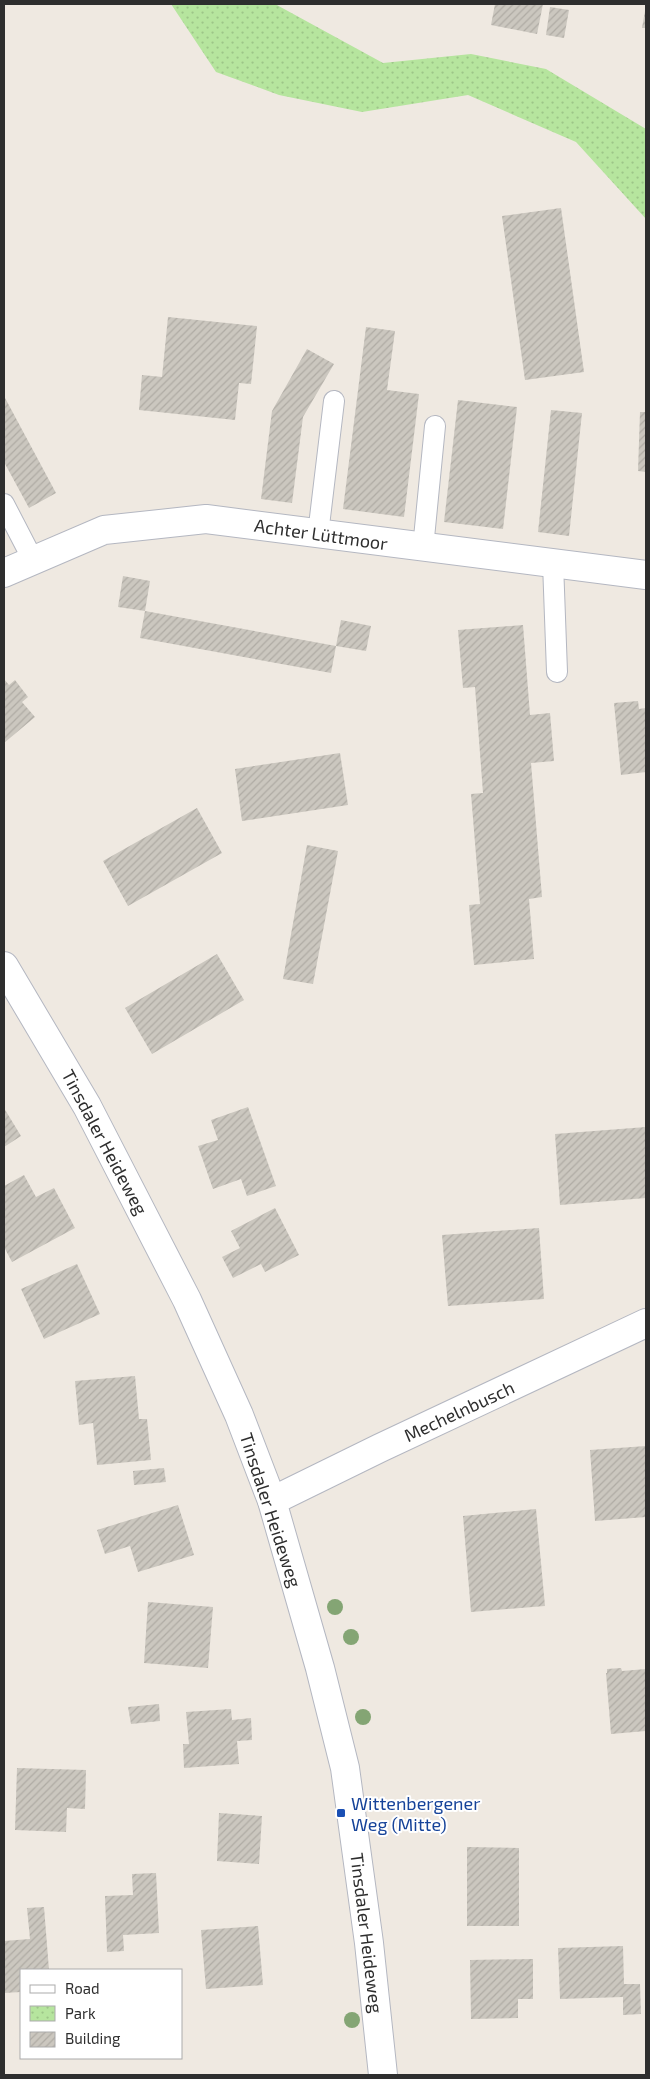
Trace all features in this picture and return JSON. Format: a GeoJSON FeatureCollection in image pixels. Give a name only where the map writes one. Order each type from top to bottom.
{"type":"FeatureCollection","features":[{"type":"Feature","properties":{"kind":"street","name":"Achter Lüttmoor"},"geometry":{"type":"LineString","coordinates":[[4,572],[104,530],[206,519],[423,548],[646,574]]}},
{"type":"Feature","properties":{"kind":"street","name":"Tinsdaler Heideweg"},"geometry":{"type":"LineString","coordinates":[[4,966],[87,1106],[187,1300],[239,1415],[272,1502],[317,1660],[345,1768],[370,1943],[383,2075]]}},
{"type":"Feature","properties":{"kind":"street","name":"Mechelnbusch"},"geometry":{"type":"LineString","coordinates":[[272,1502],[380,1448],[646,1323]]}},
{"type":"Feature","properties":{"kind":"lane"},"geometry":{"type":"LineString","coordinates":[[318,534],[334,401]]}},
{"type":"Feature","properties":{"kind":"lane"},"geometry":{"type":"LineString","coordinates":[[423,548],[435,426]]}},
{"type":"Feature","properties":{"kind":"lane"},"geometry":{"type":"LineString","coordinates":[[4,504],[33,560]]}},
{"type":"Feature","properties":{"kind":"lane"},"geometry":{"type":"LineString","coordinates":[[553,563],[556,672]]}},
{"type":"Feature","properties":{"kind":"green space"},"geometry":{"type":"Polygon","coordinates":[[[171,4],[275,4],[383,63],[471,54],[546,69],[646,129],[646,219],[576,142],[468,95],[362,112],[279,95],[216,72],[171,4]]]}},
{"type":"Feature","properties":{"kind":"building"},"geometry":{"type":"Polygon","coordinates":[[[495,4],[543,4],[537,34],[491,25],[495,4]]]}},
{"type":"Feature","properties":{"kind":"building"},"geometry":{"type":"Polygon","coordinates":[[[550,7],[569,10],[564,38],[546,35],[550,7]]]}},
{"type":"Feature","properties":{"kind":"building"},"geometry":{"type":"Polygon","coordinates":[[[645,11],[646,28],[642,28],[645,11]]]}},
{"type":"Feature","properties":{"kind":"building"},"geometry":{"type":"Polygon","coordinates":[[[561,208],[584,372],[525,380],[502,216],[561,208]]]}},
{"type":"Feature","properties":{"kind":"building"},"geometry":{"type":"Polygon","coordinates":[[[168,317],[257,326],[251,384],[239,383],[235,420],[139,410],[142,375],[162,377],[168,317]]]}},
{"type":"Feature","properties":{"kind":"building"},"geometry":{"type":"Polygon","coordinates":[[[366,327],[395,331],[387,390],[419,394],[404,517],[343,509],[366,327]]]}},
{"type":"Feature","properties":{"kind":"building"},"geometry":{"type":"Polygon","coordinates":[[[307,349],[334,364],[303,417],[292,503],[261,499],[272,411],[307,349]]]}},
{"type":"Feature","properties":{"kind":"building"},"geometry":{"type":"Polygon","coordinates":[[[4,396],[56,493],[29,508],[4,462],[4,396]]]}},
{"type":"Feature","properties":{"kind":"building"},"geometry":{"type":"Polygon","coordinates":[[[458,400],[517,407],[503,529],[444,522],[458,400]]]}},
{"type":"Feature","properties":{"kind":"building"},"geometry":{"type":"Polygon","coordinates":[[[551,410],[582,413],[569,536],[538,532],[551,410]]]}},
{"type":"Feature","properties":{"kind":"building"},"geometry":{"type":"Polygon","coordinates":[[[640,412],[646,412],[646,472],[638,471],[640,412]]]}},
{"type":"Feature","properties":{"kind":"building"},"geometry":{"type":"Polygon","coordinates":[[[123,576],[150,581],[145,611],[118,607],[123,576]]]}},
{"type":"Feature","properties":{"kind":"building"},"geometry":{"type":"Polygon","coordinates":[[[145,611],[336,646],[331,673],[140,638],[145,611]]]}},
{"type":"Feature","properties":{"kind":"building"},"geometry":{"type":"Polygon","coordinates":[[[341,620],[371,626],[366,651],[336,646],[341,620]]]}},
{"type":"Feature","properties":{"kind":"building"},"geometry":{"type":"Polygon","coordinates":[[[523,625],[530,715],[550,713],[554,761],[531,763],[542,897],[529,899],[534,959],[474,965],[469,905],[480,904],[471,794],[483,793],[475,687],[463,688],[458,630],[523,625]]]}},
{"type":"Feature","properties":{"kind":"building"},"geometry":{"type":"Polygon","coordinates":[[[4,679],[9,685],[15,680],[28,697],[22,702],[35,717],[4,743],[4,679]]]}},
{"type":"Feature","properties":{"kind":"building"},"geometry":{"type":"Polygon","coordinates":[[[638,701],[639,709],[646,708],[646,772],[621,775],[614,703],[638,701]]]}},
{"type":"Feature","properties":{"kind":"building"},"geometry":{"type":"Polygon","coordinates":[[[340,753],[348,805],[242,821],[235,769],[340,753]]]}},
{"type":"Feature","properties":{"kind":"building"},"geometry":{"type":"Polygon","coordinates":[[[197,808],[222,853],[128,906],[103,861],[197,808]]]}},
{"type":"Feature","properties":{"kind":"building"},"geometry":{"type":"Polygon","coordinates":[[[307,845],[338,851],[313,984],[283,979],[307,845]]]}},
{"type":"Feature","properties":{"kind":"building"},"geometry":{"type":"Polygon","coordinates":[[[217,954],[244,1000],[152,1054],[125,1008],[217,954]]]}},
{"type":"Feature","properties":{"kind":"building"},"geometry":{"type":"Polygon","coordinates":[[[248,1107],[276,1186],[247,1196],[241,1179],[213,1189],[198,1146],[218,1140],[211,1120],[248,1107]]]}},
{"type":"Feature","properties":{"kind":"building"},"geometry":{"type":"Polygon","coordinates":[[[4,1108],[21,1136],[4,1147],[4,1108]]]}},
{"type":"Feature","properties":{"kind":"building"},"geometry":{"type":"Polygon","coordinates":[[[646,1127],[646,1198],[560,1205],[555,1134],[646,1127]]]}},
{"type":"Feature","properties":{"kind":"building"},"geometry":{"type":"Polygon","coordinates":[[[24,1175],[36,1197],[54,1188],[75,1228],[12,1262],[4,1247],[4,1186],[24,1175]]]}},
{"type":"Feature","properties":{"kind":"building"},"geometry":{"type":"Polygon","coordinates":[[[275,1208],[299,1255],[265,1272],[261,1264],[233,1278],[222,1257],[240,1248],[231,1231],[275,1208]]]}},
{"type":"Feature","properties":{"kind":"building"},"geometry":{"type":"Polygon","coordinates":[[[539,1228],[544,1299],[448,1306],[442,1235],[539,1228]]]}},
{"type":"Feature","properties":{"kind":"building"},"geometry":{"type":"Polygon","coordinates":[[[77,1264],[100,1314],[44,1339],[21,1289],[77,1264]]]}},
{"type":"Feature","properties":{"kind":"building"},"geometry":{"type":"Polygon","coordinates":[[[135,1376],[139,1419],[147,1419],[151,1460],[97,1465],[93,1423],[79,1425],[75,1381],[135,1376]]]}},
{"type":"Feature","properties":{"kind":"building"},"geometry":{"type":"Polygon","coordinates":[[[646,1446],[646,1517],[595,1521],[590,1450],[646,1446]]]}},
{"type":"Feature","properties":{"kind":"building"},"geometry":{"type":"Polygon","coordinates":[[[164,1468],[166,1482],[134,1485],[133,1471],[164,1468]]]}},
{"type":"Feature","properties":{"kind":"building"},"geometry":{"type":"Polygon","coordinates":[[[178,1505],[194,1555],[138,1572],[130,1546],[105,1554],[97,1530],[178,1505]]]}},
{"type":"Feature","properties":{"kind":"building"},"geometry":{"type":"Polygon","coordinates":[[[536,1509],[545,1606],[471,1612],[463,1516],[536,1509]]]}},
{"type":"Feature","properties":{"kind":"building"},"geometry":{"type":"Polygon","coordinates":[[[148,1602],[213,1607],[208,1668],[144,1663],[148,1602]]]}},
{"type":"Feature","properties":{"kind":"building"},"geometry":{"type":"Polygon","coordinates":[[[621,1668],[622,1671],[646,1669],[646,1731],[611,1734],[606,1673],[607,1669],[621,1668]]]}},
{"type":"Feature","properties":{"kind":"building"},"geometry":{"type":"Polygon","coordinates":[[[159,1704],[160,1721],[131,1724],[128,1707],[159,1704]]]}},
{"type":"Feature","properties":{"kind":"building"},"geometry":{"type":"Polygon","coordinates":[[[231,1709],[232,1720],[251,1718],[252,1740],[237,1741],[239,1764],[184,1768],[183,1744],[189,1744],[186,1712],[231,1709]]]}},
{"type":"Feature","properties":{"kind":"building"},"geometry":{"type":"Polygon","coordinates":[[[17,1768],[86,1770],[85,1809],[67,1808],[66,1832],[15,1830],[17,1768]]]}},
{"type":"Feature","properties":{"kind":"building"},"geometry":{"type":"Polygon","coordinates":[[[219,1813],[262,1816],[259,1864],[217,1861],[219,1813]]]}},
{"type":"Feature","properties":{"kind":"building"},"geometry":{"type":"Polygon","coordinates":[[[467,1847],[519,1848],[519,1926],[467,1926],[467,1847]]]}},
{"type":"Feature","properties":{"kind":"building"},"geometry":{"type":"Polygon","coordinates":[[[156,1873],[159,1933],[123,1935],[124,1951],[107,1952],[105,1896],[133,1895],[132,1874],[156,1873]]]}},
{"type":"Feature","properties":{"kind":"building"},"geometry":{"type":"Polygon","coordinates":[[[44,1907],[49,1969],[20,1969],[20,1992],[4,1993],[4,1941],[30,1939],[27,1908],[44,1907]]]}},
{"type":"Feature","properties":{"kind":"building"},"geometry":{"type":"Polygon","coordinates":[[[258,1926],[263,1985],[206,1989],[201,1930],[258,1926]]]}},
{"type":"Feature","properties":{"kind":"building"},"geometry":{"type":"Polygon","coordinates":[[[623,1946],[624,1984],[640,1984],[641,2014],[623,2015],[623,1997],[560,1999],[558,1948],[623,1946]]]}},
{"type":"Feature","properties":{"kind":"building"},"geometry":{"type":"Polygon","coordinates":[[[533,1959],[533,1999],[518,1999],[518,2018],[471,2019],[470,1960],[533,1959]]]}},
{"type":"Feature","properties":{"kind":"place","name":"Wittenbergener Weg (Mitte)"},"geometry":{"type":"Point","coordinates":[341,1813]}}]}
